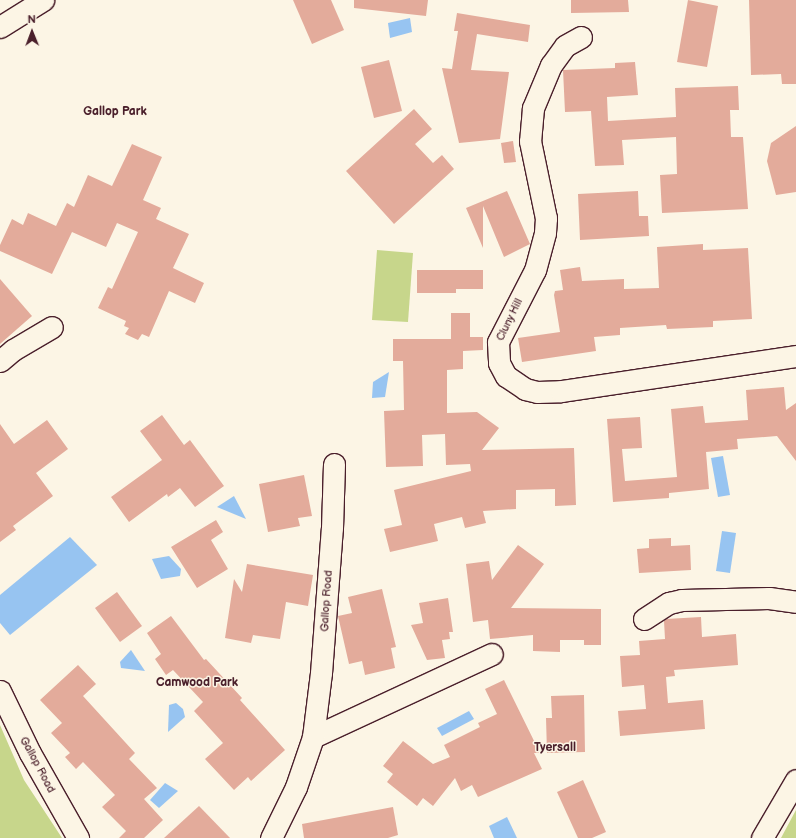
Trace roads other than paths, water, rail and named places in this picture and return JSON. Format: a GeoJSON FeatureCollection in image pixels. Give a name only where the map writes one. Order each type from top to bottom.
{"type":"FeatureCollection","features":[{"type":"Feature","properties":{"kind":"street"},"geometry":{"type":"LineString","coordinates":[[0,27],[43,0]]}},
{"type":"Feature","properties":{"kind":"street","name":"Cluny Hill"},"geometry":{"type":"LineString","coordinates":[[581,37],[565,46],[551,66],[533,108],[530,141],[546,218],[545,233],[535,270],[498,342],[499,363],[506,376],[531,391],[561,391],[796,356]]}},
{"type":"Feature","properties":{"kind":"street"},"geometry":{"type":"LineString","coordinates":[[0,361],[13,350],[52,327]]}},
{"type":"Feature","properties":{"kind":"street","name":"Gallop Road"},"geometry":{"type":"LineString","coordinates":[[271,838],[296,787],[313,737],[328,581],[334,464]]}},
{"type":"Feature","properties":{"kind":"street"},"geometry":{"type":"LineString","coordinates":[[644,619],[669,603],[682,600],[769,598],[796,602]]}},
{"type":"Feature","properties":{"kind":"street"},"geometry":{"type":"LineString","coordinates":[[313,737],[492,654]]}},
{"type":"Feature","properties":{"kind":"street","name":"Gallop Road"},"geometry":{"type":"LineString","coordinates":[[0,691],[30,752],[78,838]]}},
{"type":"Feature","properties":{"kind":"street"},"geometry":{"type":"LineString","coordinates":[[762,838],[796,780]]}},
{"type":"Feature","properties":{"kind":"water"},"geometry":{"type":"Polygon","coordinates":[[[410,18],[412,32],[390,38],[388,23],[410,18]]]}},
{"type":"Feature","properties":{"kind":"water"},"geometry":{"type":"Polygon","coordinates":[[[389,372],[385,397],[372,398],[373,382],[389,372]]]}},
{"type":"Feature","properties":{"kind":"water"},"geometry":{"type":"Polygon","coordinates":[[[723,456],[730,495],[718,497],[711,458],[723,456]]]}},
{"type":"Feature","properties":{"kind":"water"},"geometry":{"type":"Polygon","coordinates":[[[234,496],[246,519],[217,507],[234,496]]]}},
{"type":"Feature","properties":{"kind":"water"},"geometry":{"type":"Polygon","coordinates":[[[722,531],[736,533],[730,573],[716,571],[722,531]]]}},
{"type":"Feature","properties":{"kind":"water"},"geometry":{"type":"Polygon","coordinates":[[[70,537],[97,565],[10,635],[0,623],[0,595],[70,537]]]}},
{"type":"Feature","properties":{"kind":"water"},"geometry":{"type":"Polygon","coordinates":[[[169,556],[181,569],[180,576],[161,579],[152,559],[169,556]]]}},
{"type":"Feature","properties":{"kind":"water"},"geometry":{"type":"Polygon","coordinates":[[[131,650],[145,671],[121,668],[120,662],[131,650]]]}},
{"type":"Feature","properties":{"kind":"water"},"geometry":{"type":"Polygon","coordinates":[[[176,703],[183,709],[185,717],[168,732],[169,705],[176,703]]]}},
{"type":"Feature","properties":{"kind":"water"},"geometry":{"type":"Polygon","coordinates":[[[469,711],[474,719],[442,736],[437,728],[469,711]]]}},
{"type":"Feature","properties":{"kind":"water"},"geometry":{"type":"Polygon","coordinates":[[[165,783],[178,791],[159,808],[150,800],[165,783]]]}},
{"type":"Feature","properties":{"kind":"water"},"geometry":{"type":"Polygon","coordinates":[[[507,817],[517,838],[494,838],[489,826],[507,817]]]}},
{"type":"Feature","properties":{"kind":"district","name":"Gallop Park"},"geometry":{"type":"Point","coordinates":[115,112]}},
{"type":"Feature","properties":{"kind":"district","name":"Camwood Park"},"geometry":{"type":"Point","coordinates":[197,683]}},
{"type":"Feature","properties":{"kind":"district","name":"Tyersall"},"geometry":{"type":"Point","coordinates":[555,748]}}]}
